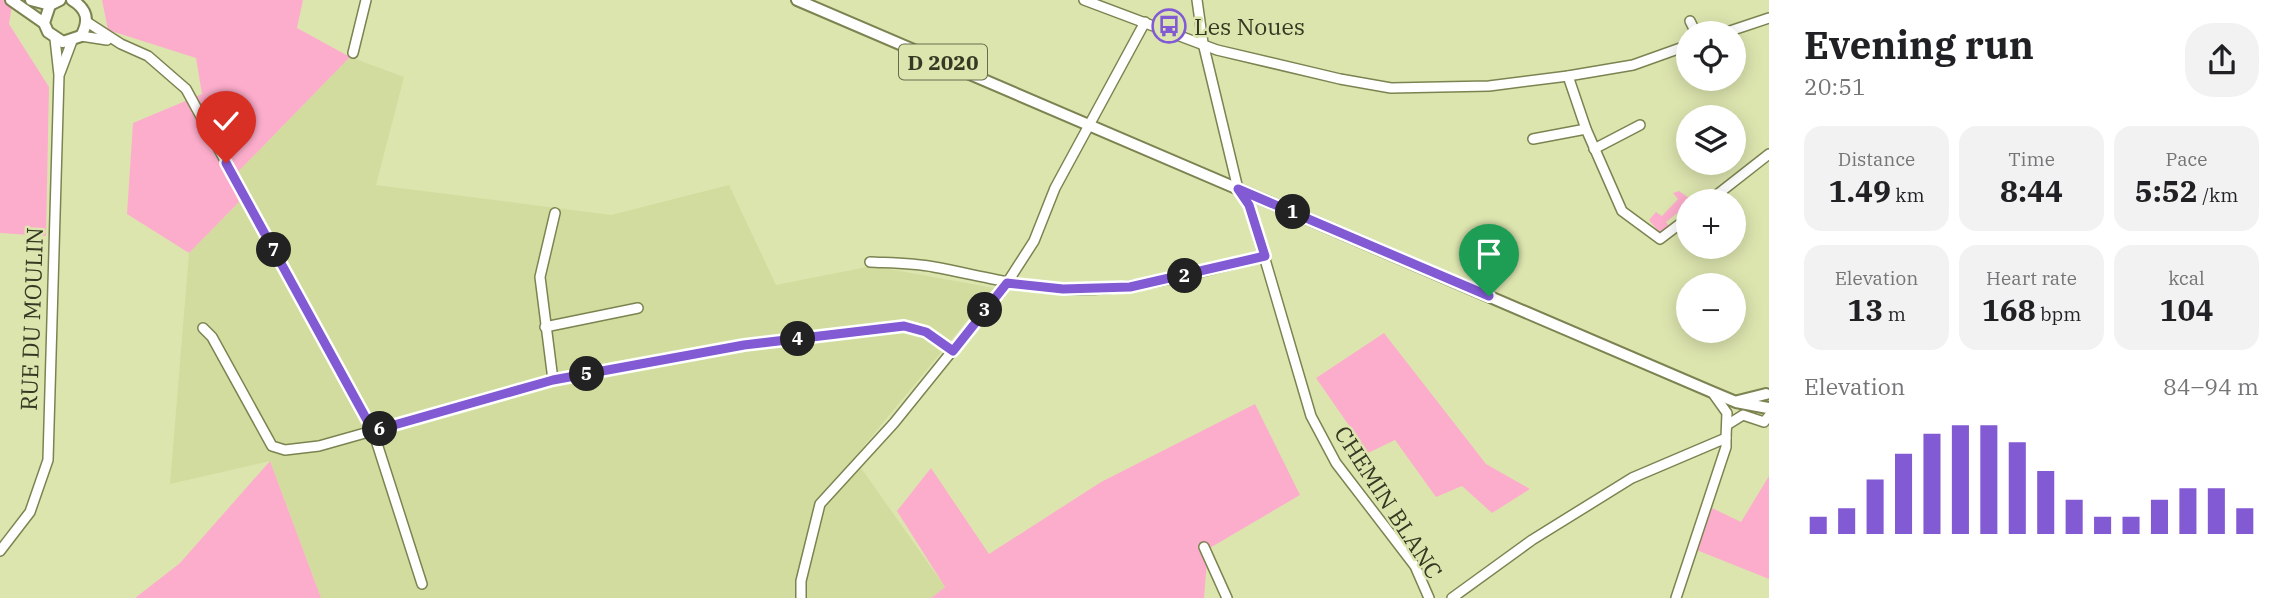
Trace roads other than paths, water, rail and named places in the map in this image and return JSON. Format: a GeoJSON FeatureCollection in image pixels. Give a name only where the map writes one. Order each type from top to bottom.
{"type":"FeatureCollection","features":[{"type":"Feature","properties":{"kind":"main road"},"geometry":{"type":"LineString","coordinates":[[11,0],[44,23],[55,39],[77,39],[87,11],[72,0]]}},
{"type":"Feature","properties":{"kind":"main road"},"geometry":{"type":"LineString","coordinates":[[31,0],[56,1],[44,23]]}},
{"type":"Feature","properties":{"kind":"main road","name":"D 2020"},"geometry":{"type":"LineString","coordinates":[[797,0],[1712,392],[1769,411]]}},
{"type":"Feature","properties":{"kind":"main road"},"geometry":{"type":"LineString","coordinates":[[1737,402],[1767,391],[1769,411]]}},
{"type":"Feature","properties":{"kind":"street"},"geometry":{"type":"LineString","coordinates":[[353,53],[366,0]]}},
{"type":"Feature","properties":{"kind":"street"},"geometry":{"type":"LineString","coordinates":[[1084,0],[1217,50],[1391,88],[1489,86],[1568,76],[1633,65],[1676,50]]}},
{"type":"Feature","properties":{"kind":"street","name":"CHEMIN BLANC"},"geometry":{"type":"LineString","coordinates":[[1197,0],[1203,43],[1238,189],[1249,205],[1311,416],[1336,463],[1415,566],[1429,598]]}},
{"type":"Feature","properties":{"kind":"street"},"geometry":{"type":"LineString","coordinates":[[87,11],[121,44]]}},
{"type":"Feature","properties":{"kind":"street"},"geometry":{"type":"LineString","coordinates":[[1746,26],[1769,18]]}},
{"type":"Feature","properties":{"kind":"street"},"geometry":{"type":"LineString","coordinates":[[801,598],[801,581],[820,504],[894,423],[1007,283],[1034,241],[1055,188],[1145,22]]}},
{"type":"Feature","properties":{"kind":"street","name":"RUE DU MOULIN"},"geometry":{"type":"LineString","coordinates":[[0,551],[30,512],[48,460],[60,75],[55,39]]}},
{"type":"Feature","properties":{"kind":"street"},"geometry":{"type":"LineString","coordinates":[[77,39],[121,44],[148,56],[186,89],[373,431],[422,584]]}},
{"type":"Feature","properties":{"kind":"street","name":"RUE DU MOULIN"},"geometry":{"type":"LineString","coordinates":[[60,75],[77,39]]}},
{"type":"Feature","properties":{"kind":"street"},"geometry":{"type":"LineString","coordinates":[[1568,76],[1586,129],[1622,211],[1660,239],[1676,227]]}},
{"type":"Feature","properties":{"kind":"street"},"geometry":{"type":"LineString","coordinates":[[1594,149],[1640,125]]}},
{"type":"Feature","properties":{"kind":"street"},"geometry":{"type":"LineString","coordinates":[[1533,139],[1586,129]]}},
{"type":"Feature","properties":{"kind":"street"},"geometry":{"type":"LineString","coordinates":[[1724,189],[1769,154]]}},
{"type":"Feature","properties":{"kind":"street"},"geometry":{"type":"LineString","coordinates":[[553,380],[540,278],[555,213]]}},
{"type":"Feature","properties":{"kind":"street"},"geometry":{"type":"LineString","coordinates":[[870,261],[931,266],[1007,283],[1063,289],[1130,287],[1265,256]]}},
{"type":"Feature","properties":{"kind":"street"},"geometry":{"type":"LineString","coordinates":[[545,327],[638,308]]}},
{"type":"Feature","properties":{"kind":"street"},"geometry":{"type":"LineString","coordinates":[[203,328],[212,337],[272,446],[285,450],[319,446],[553,380],[744,345],[904,326],[926,332],[953,351]]}},
{"type":"Feature","properties":{"kind":"street"},"geometry":{"type":"LineString","coordinates":[[1676,598],[1726,447],[1727,413],[1712,392]]}},
{"type":"Feature","properties":{"kind":"street"},"geometry":{"type":"LineString","coordinates":[[1727,413],[1737,402]]}},
{"type":"Feature","properties":{"kind":"street"},"geometry":{"type":"LineString","coordinates":[[1727,425],[1743,415],[1764,422],[1769,411]]}},
{"type":"Feature","properties":{"kind":"street"},"geometry":{"type":"LineString","coordinates":[[1452,598],[1532,540],[1632,478],[1726,438]]}},
{"type":"Feature","properties":{"kind":"street"},"geometry":{"type":"LineString","coordinates":[[1205,547],[1227,598]]}},
{"type":"Feature","properties":{"kind":"place","name":"Les Noues"},"geometry":{"type":"Point","coordinates":[1169,26]}}]}
